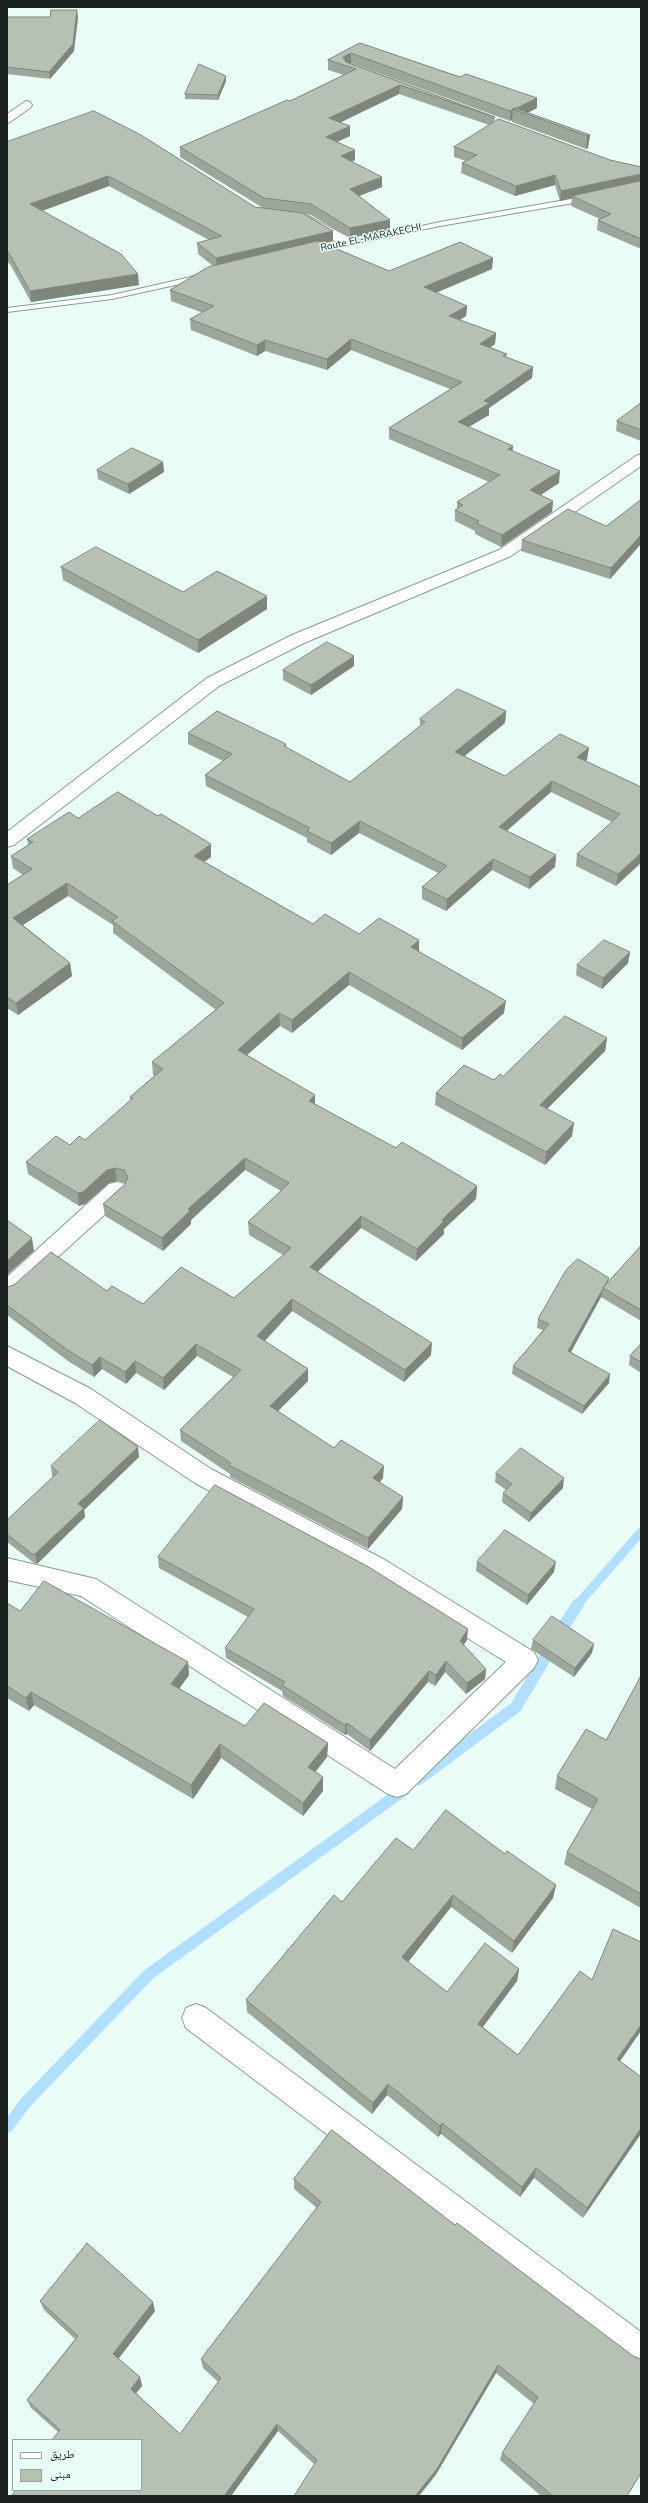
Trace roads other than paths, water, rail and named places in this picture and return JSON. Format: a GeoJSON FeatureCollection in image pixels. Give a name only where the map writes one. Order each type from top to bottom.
{"type":"FeatureCollection","features":[{"type":"Feature","properties":{"kind":"street"},"geometry":{"type":"LineString","coordinates":[[7,120],[26,105]]}},
{"type":"Feature","properties":{"kind":"street"},"geometry":{"type":"LineString","coordinates":[[298,218],[306,219],[347,242]]}},
{"type":"Feature","properties":{"kind":"street"},"geometry":{"type":"LineString","coordinates":[[7,841],[212,682],[298,639],[505,552],[641,459]]}},
{"type":"Feature","properties":{"kind":"street"},"geometry":{"type":"LineString","coordinates":[[7,1290],[117,1190]]}},
{"type":"Feature","properties":{"kind":"street"},"geometry":{"type":"LineString","coordinates":[[7,1355],[83,1396],[203,1476],[376,1568],[525,1660],[397,1785],[87,1587],[7,1569]]}},
{"type":"Feature","properties":{"kind":"street"},"geometry":{"type":"LineString","coordinates":[[196,2018],[641,2352]]}},
{"type":"Feature","properties":{"kind":"lane","name":"Route EL-MARAKECHI"},"geometry":{"type":"LineString","coordinates":[[300,253],[347,242],[596,197]]}},
{"type":"Feature","properties":{"kind":"lane"},"geometry":{"type":"LineString","coordinates":[[7,310],[112,297],[212,274]]}},
{"type":"Feature","properties":{"kind":"waterway"},"geometry":{"type":"LineString","coordinates":[[577,1605],[641,1532]]}},
{"type":"Feature","properties":{"kind":"waterway"},"geometry":{"type":"LineString","coordinates":[[558,1635],[578,1604]]}},
{"type":"Feature","properties":{"kind":"waterway"},"geometry":{"type":"LineString","coordinates":[[419,1779],[516,1707],[551,1648]]}},
{"type":"Feature","properties":{"kind":"waterway"},"geometry":{"type":"LineString","coordinates":[[7,2127],[27,2101],[149,1974],[404,1790]]}}]}
